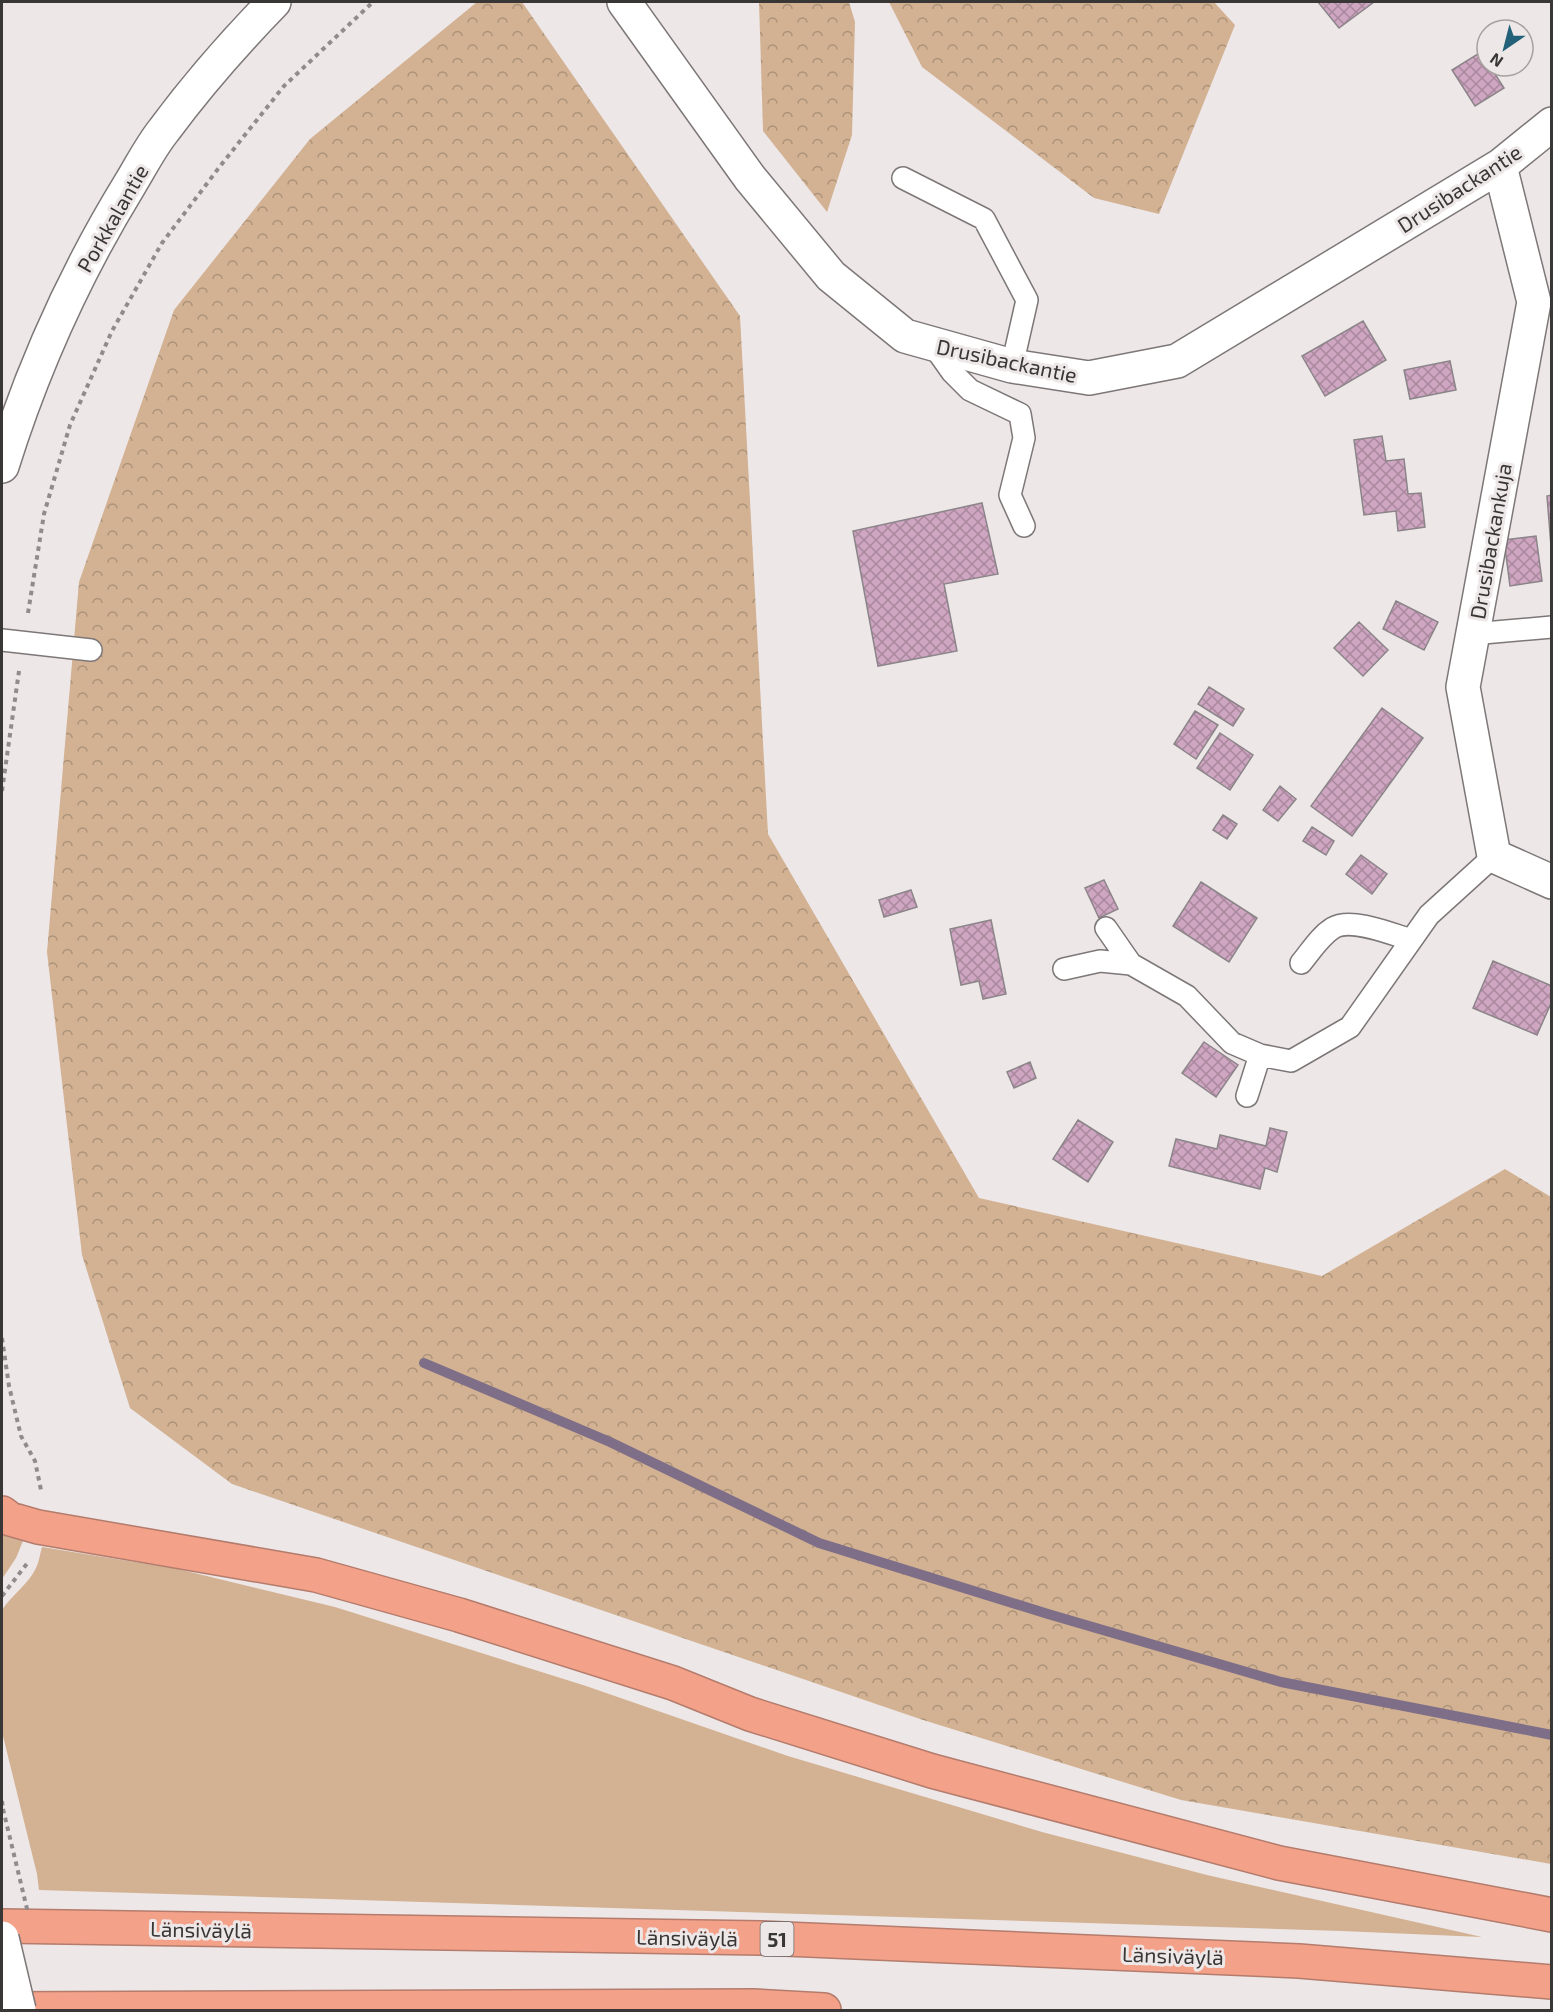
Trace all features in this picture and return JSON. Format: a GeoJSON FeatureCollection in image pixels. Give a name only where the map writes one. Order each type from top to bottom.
{"type":"FeatureCollection","features":[{"type":"Feature","properties":{"kind":"highway"},"geometry":{"type":"LineString","coordinates":[[2,1513],[10,1519],[38,1527],[316,1575],[459,1615],[673,1683],[750,1714],[932,1771],[1279,1863],[1551,1915]]}},
{"type":"Feature","properties":{"kind":"highway","name":"Länsiväylä"},"geometry":{"type":"LineString","coordinates":[[16,1924],[761,1938],[1299,1961],[1551,1982]]}},
{"type":"Feature","properties":{"kind":"highway"},"geometry":{"type":"LineString","coordinates":[[2,2009],[753,2006],[824,2010]]}},
{"type":"Feature","properties":{"kind":"street","name":"Porkkalantie"},"geometry":{"type":"LineString","coordinates":[[2,466],[15,423],[58,316],[113,212],[163,131],[233,44],[274,2]]}},
{"type":"Feature","properties":{"kind":"street","name":"Drusibackantie"},"geometry":{"type":"LineString","coordinates":[[624,2],[750,178],[831,276],[905,336],[1012,366],[1089,378],[1177,360],[1500,166],[1551,124]]}},
{"type":"Feature","properties":{"kind":"street","name":"Drusibackankuja"},"geometry":{"type":"LineString","coordinates":[[1494,856],[1463,687],[1534,303],[1500,166]]}},
{"type":"Feature","properties":{"kind":"street"},"geometry":{"type":"LineString","coordinates":[[1494,856],[1551,882]]}},
{"type":"Feature","properties":{"kind":"street"},"geometry":{"type":"LineString","coordinates":[[2,1938],[19,2010]]}},
{"type":"Feature","properties":{"kind":"lane"},"geometry":{"type":"LineString","coordinates":[[903,178],[984,219],[1027,300],[1012,366]]}},
{"type":"Feature","properties":{"kind":"lane"},"geometry":{"type":"LineString","coordinates":[[933,345],[952,372],[970,390],[1020,414],[1024,438],[1010,495],[1024,526]]}},
{"type":"Feature","properties":{"kind":"lane"},"geometry":{"type":"LineString","coordinates":[[1473,634],[1551,627]]}},
{"type":"Feature","properties":{"kind":"lane"},"geometry":{"type":"LineString","coordinates":[[2,640],[90,650]]}},
{"type":"Feature","properties":{"kind":"lane"},"geometry":{"type":"LineString","coordinates":[[1064,969],[1101,961],[1131,964],[1187,996],[1232,1043],[1260,1055],[1291,1061],[1350,1027],[1429,915],[1494,856]]}},
{"type":"Feature","properties":{"kind":"lane"},"geometry":{"type":"LineString","coordinates":[[1301,963],[1321,938],[1335,926],[1354,924],[1411,940]]}},
{"type":"Feature","properties":{"kind":"lane"},"geometry":{"type":"LineString","coordinates":[[1106,928],[1131,964]]}},
{"type":"Feature","properties":{"kind":"lane"},"geometry":{"type":"LineString","coordinates":[[1247,1096],[1260,1055]]}},
{"type":"Feature","properties":{"kind":"path"},"geometry":{"type":"LineString","coordinates":[[2,791],[44,514],[70,425],[112,331],[162,243],[220,165],[284,86],[373,2]]}},
{"type":"Feature","properties":{"kind":"path"},"geometry":{"type":"LineString","coordinates":[[2,1338],[9,1386],[21,1436],[35,1461],[42,1495],[35,1552],[2,1596]]}},
{"type":"Feature","properties":{"kind":"path"},"geometry":{"type":"LineString","coordinates":[[2,1801],[16,1924]]}},
{"type":"Feature","properties":{"kind":"green space"},"geometry":{"type":"Polygon","coordinates":[[[477,2],[522,2],[740,316],[768,834],[979,1198],[1322,1276],[1505,1169],[1551,1197],[1551,1864],[1181,1800],[920,1719],[232,1484],[130,1408],[82,1255],[47,952],[79,582],[174,310],[310,139],[477,2]]]}},
{"type":"Feature","properties":{"kind":"green space"},"geometry":{"type":"Polygon","coordinates":[[[759,2],[849,2],[855,22],[852,135],[827,212],[763,131],[759,2]]]}},
{"type":"Feature","properties":{"kind":"green space"},"geometry":{"type":"Polygon","coordinates":[[[889,2],[1214,2],[1235,25],[1159,214],[1094,198],[922,67],[889,2]]]}},
{"type":"Feature","properties":{"kind":"green space"},"geometry":{"type":"Polygon","coordinates":[[[2,1535],[23,1541],[16,1558],[2,1579],[2,1535]]]}},
{"type":"Feature","properties":{"kind":"green space"},"geometry":{"type":"Polygon","coordinates":[[[42,1547],[178,1569],[335,1607],[586,1686],[788,1756],[1042,1832],[1207,1875],[1482,1937],[39,1890],[2,1732],[2,1610],[32,1575],[38,1564],[42,1547]]]}},
{"type":"Feature","properties":{"kind":"building"},"geometry":{"type":"Polygon","coordinates":[[[1318,2],[1374,2],[1339,28],[1318,2]]]}},
{"type":"Feature","properties":{"kind":"building"},"geometry":{"type":"Polygon","coordinates":[[[1475,56],[1475,78],[1498,78],[1504,88],[1475,106],[1452,70],[1475,56]]]}},
{"type":"Feature","properties":{"kind":"building"},"geometry":{"type":"Polygon","coordinates":[[[1363,321],[1386,360],[1325,396],[1302,356],[1363,321]]]}},
{"type":"Feature","properties":{"kind":"building"},"geometry":{"type":"Polygon","coordinates":[[[1450,361],[1456,390],[1410,399],[1404,370],[1450,361]]]}},
{"type":"Feature","properties":{"kind":"building"},"geometry":{"type":"Polygon","coordinates":[[[1382,436],[1386,461],[1404,459],[1408,494],[1421,493],[1425,527],[1398,531],[1396,511],[1364,515],[1354,440],[1382,436]]]}},
{"type":"Feature","properties":{"kind":"building"},"geometry":{"type":"Polygon","coordinates":[[[1552,495],[1552,559],[1547,496],[1552,495]]]}},
{"type":"Feature","properties":{"kind":"building"},"geometry":{"type":"Polygon","coordinates":[[[982,503],[998,574],[944,584],[957,651],[878,666],[853,531],[982,503]]]}},
{"type":"Feature","properties":{"kind":"building"},"geometry":{"type":"Polygon","coordinates":[[[1536,536],[1542,581],[1510,586],[1504,540],[1536,536]]]}},
{"type":"Feature","properties":{"kind":"building"},"geometry":{"type":"Polygon","coordinates":[[[1396,601],[1438,622],[1424,650],[1383,629],[1396,601]]]}},
{"type":"Feature","properties":{"kind":"building"},"geometry":{"type":"Polygon","coordinates":[[[1359,622],[1388,650],[1363,676],[1334,648],[1359,622]]]}},
{"type":"Feature","properties":{"kind":"building"},"geometry":{"type":"Polygon","coordinates":[[[1209,687],[1244,709],[1233,726],[1198,704],[1209,687]]]}},
{"type":"Feature","properties":{"kind":"building"},"geometry":{"type":"Polygon","coordinates":[[[1382,708],[1423,738],[1352,836],[1311,806],[1382,708]]]}},
{"type":"Feature","properties":{"kind":"building"},"geometry":{"type":"Polygon","coordinates":[[[1195,711],[1218,725],[1196,759],[1174,744],[1195,711]]]}},
{"type":"Feature","properties":{"kind":"building"},"geometry":{"type":"Polygon","coordinates":[[[1220,733],[1253,755],[1230,790],[1197,768],[1220,733]]]}},
{"type":"Feature","properties":{"kind":"building"},"geometry":{"type":"Polygon","coordinates":[[[1280,786],[1296,799],[1278,821],[1263,810],[1280,786]]]}},
{"type":"Feature","properties":{"kind":"building"},"geometry":{"type":"Polygon","coordinates":[[[1223,815],[1237,824],[1227,839],[1213,830],[1223,815]]]}},
{"type":"Feature","properties":{"kind":"building"},"geometry":{"type":"Polygon","coordinates":[[[1312,827],[1334,841],[1326,855],[1303,841],[1312,827]]]}},
{"type":"Feature","properties":{"kind":"building"},"geometry":{"type":"Polygon","coordinates":[[[1361,855],[1387,874],[1372,894],[1346,874],[1361,855]]]}},
{"type":"Feature","properties":{"kind":"building"},"geometry":{"type":"Polygon","coordinates":[[[1104,880],[1118,909],[1099,918],[1085,888],[1104,880]]]}},
{"type":"Feature","properties":{"kind":"building"},"geometry":{"type":"Polygon","coordinates":[[[1201,882],[1257,918],[1229,962],[1173,926],[1201,882]]]}},
{"type":"Feature","properties":{"kind":"building"},"geometry":{"type":"Polygon","coordinates":[[[911,890],[917,907],[884,917],[879,900],[911,890]]]}},
{"type":"Feature","properties":{"kind":"building"},"geometry":{"type":"Polygon","coordinates":[[[991,920],[1006,994],[983,999],[979,981],[961,985],[950,929],[991,920]]]}},
{"type":"Feature","properties":{"kind":"building"},"geometry":{"type":"Polygon","coordinates":[[[1493,961],[1552,986],[1552,1001],[1537,1035],[1473,1008],[1493,961]]]}},
{"type":"Feature","properties":{"kind":"building"},"geometry":{"type":"Polygon","coordinates":[[[1204,1042],[1238,1065],[1216,1097],[1182,1073],[1204,1042]]]}},
{"type":"Feature","properties":{"kind":"building"},"geometry":{"type":"Polygon","coordinates":[[[1030,1062],[1036,1078],[1014,1088],[1007,1072],[1030,1062]]]}},
{"type":"Feature","properties":{"kind":"building"},"geometry":{"type":"Polygon","coordinates":[[[1078,1120],[1113,1142],[1088,1182],[1053,1159],[1078,1120]]]}},
{"type":"Feature","properties":{"kind":"building"},"geometry":{"type":"Polygon","coordinates":[[[1270,1128],[1287,1132],[1277,1172],[1265,1168],[1260,1189],[1169,1166],[1176,1139],[1217,1149],[1220,1135],[1266,1146],[1270,1128]]]}},
{"type":"Feature","properties":{"kind":"waterway"},"geometry":{"type":"LineString","coordinates":[[424,1363],[610,1442],[819,1543],[1048,1614],[1281,1682],[1552,1735]]}}]}
